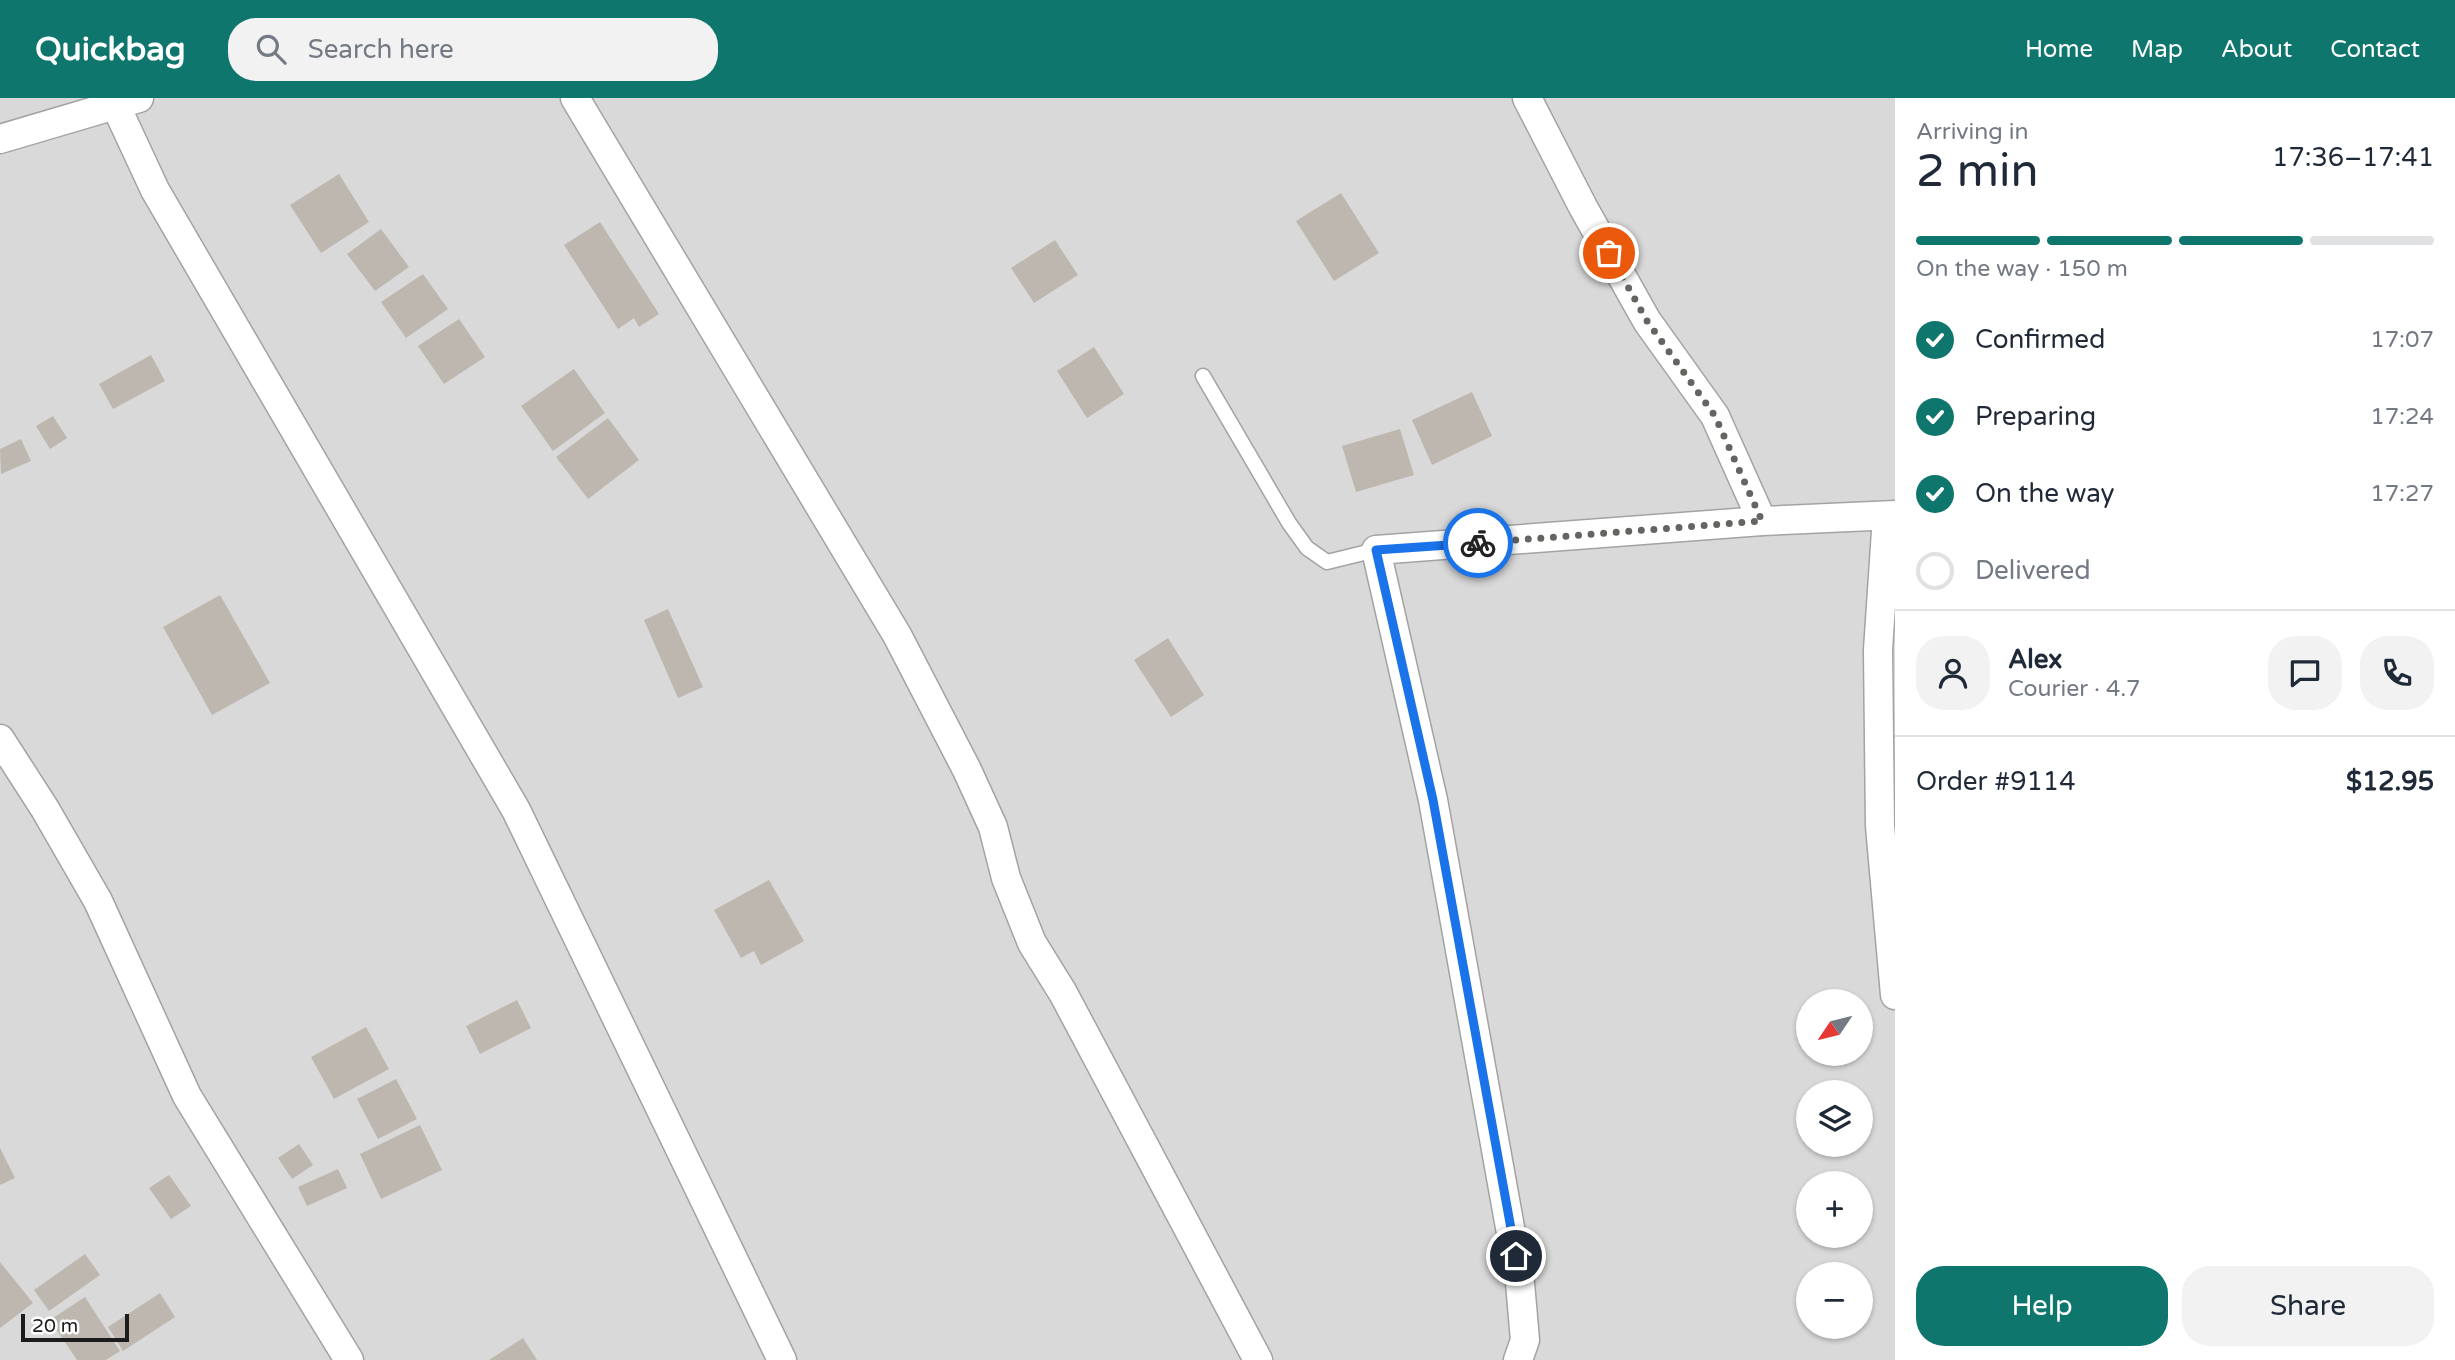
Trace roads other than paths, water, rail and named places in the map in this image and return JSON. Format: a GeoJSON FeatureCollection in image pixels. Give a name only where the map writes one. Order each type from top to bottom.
{"type":"FeatureCollection","features":[{"type":"Feature","properties":{"kind":"street"},"geometry":{"type":"LineString","coordinates":[[575,98],[897,635],[967,770],[993,827],[1006,878],[1032,943],[1063,993],[1258,1360]]}},
{"type":"Feature","properties":{"kind":"street"},"geometry":{"type":"LineString","coordinates":[[1527,98],[1583,207],[1647,321],[1715,416],[1762,521]]}},
{"type":"Feature","properties":{"kind":"street"},"geometry":{"type":"LineString","coordinates":[[0,139],[107,103],[516,810],[782,1360]]}},
{"type":"Feature","properties":{"kind":"street"},"geometry":{"type":"LineString","coordinates":[[1518,1360],[1525,1340],[1520,1283],[1433,800],[1376,550],[1762,521],[1891,516],[1889,575],[1878,650],[1880,826],[1895,995]]}},
{"type":"Feature","properties":{"kind":"street"},"geometry":{"type":"LineString","coordinates":[[0,739],[45,809],[98,901],[187,1096],[349,1360]]}},
{"type":"Feature","properties":{"kind":"lane"},"geometry":{"type":"LineString","coordinates":[[1203,376],[1289,523],[1307,548],[1327,562],[1376,550]]}}]}
